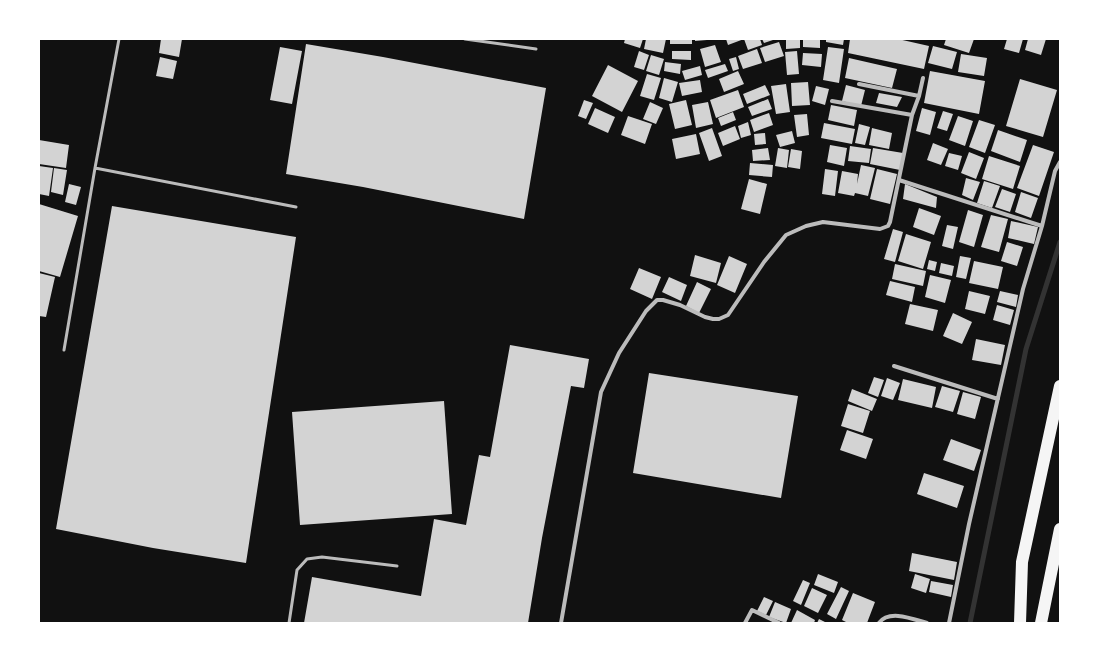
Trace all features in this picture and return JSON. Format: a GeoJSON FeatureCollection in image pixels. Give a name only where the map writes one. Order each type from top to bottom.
{"type":"FeatureCollection","features":[{"type":"Feature","properties":{"kind":"highway"},"geometry":{"type":"LineString","coordinates":[[1020,623],[1022,562],[1060,386]]}},
{"type":"Feature","properties":{"kind":"highway"},"geometry":{"type":"LineString","coordinates":[[1041,623],[1060,529]]}},
{"type":"Feature","properties":{"kind":"street"},"geometry":{"type":"LineString","coordinates":[[561,623],[601,392],[619,354],[651,305],[656,300],[663,300],[680,305],[705,317],[713,319],[723,318],[731,311],[764,262],[786,236],[792,232],[806,226],[823,222],[880,229],[888,226],[912,115],[919,96],[923,78]]}},
{"type":"Feature","properties":{"kind":"street"},"geometry":{"type":"LineString","coordinates":[[859,84],[919,96]]}},
{"type":"Feature","properties":{"kind":"street"},"geometry":{"type":"LineString","coordinates":[[832,101],[912,115]]}},
{"type":"Feature","properties":{"kind":"street"},"geometry":{"type":"LineString","coordinates":[[949,623],[969,524],[1023,289],[1042,226],[1055,171],[1060,162]]}},
{"type":"Feature","properties":{"kind":"street"},"geometry":{"type":"LineString","coordinates":[[899,180],[1042,226]]}},
{"type":"Feature","properties":{"kind":"street"},"geometry":{"type":"LineString","coordinates":[[894,366],[998,399]]}},
{"type":"Feature","properties":{"kind":"street"},"geometry":{"type":"LineString","coordinates":[[745,623],[752,610],[779,623]]}},
{"type":"Feature","properties":{"kind":"street"},"geometry":{"type":"LineString","coordinates":[[879,623],[888,616],[904,617],[927,623]]}},
{"type":"Feature","properties":{"kind":"lane"},"geometry":{"type":"LineString","coordinates":[[64,350],[119,39]]}},
{"type":"Feature","properties":{"kind":"lane"},"geometry":{"type":"LineString","coordinates":[[465,39],[536,49]]}},
{"type":"Feature","properties":{"kind":"lane"},"geometry":{"type":"LineString","coordinates":[[95,168],[296,207]]}},
{"type":"Feature","properties":{"kind":"lane"},"geometry":{"type":"LineString","coordinates":[[289,623],[297,570],[307,559],[322,557],[398,566]]}},
{"type":"Feature","properties":{"kind":"building"},"geometry":{"type":"Polygon","coordinates":[[[161,39],[182,39],[179,57],[159,53],[161,39]]]}},
{"type":"Feature","properties":{"kind":"building"},"geometry":{"type":"Polygon","coordinates":[[[625,39],[643,39],[640,48],[624,43],[625,39]]]}},
{"type":"Feature","properties":{"kind":"building"},"geometry":{"type":"Polygon","coordinates":[[[646,39],[666,39],[663,53],[644,49],[646,39]]]}},
{"type":"Feature","properties":{"kind":"building"},"geometry":{"type":"Polygon","coordinates":[[[670,39],[692,39],[692,44],[670,44],[670,39]]]}},
{"type":"Feature","properties":{"kind":"building"},"geometry":{"type":"Polygon","coordinates":[[[695,39],[707,39],[707,40],[695,41],[695,39]]]}},
{"type":"Feature","properties":{"kind":"building"},"geometry":{"type":"Polygon","coordinates":[[[726,39],[744,39],[728,45],[726,39]]]}},
{"type":"Feature","properties":{"kind":"building"},"geometry":{"type":"Polygon","coordinates":[[[744,39],[760,39],[762,45],[748,50],[744,39]]]}},
{"type":"Feature","properties":{"kind":"building"},"geometry":{"type":"Polygon","coordinates":[[[762,39],[776,39],[764,43],[762,39]]]}},
{"type":"Feature","properties":{"kind":"building"},"geometry":{"type":"Polygon","coordinates":[[[786,39],[800,39],[800,48],[786,49],[786,39]]]}},
{"type":"Feature","properties":{"kind":"building"},"geometry":{"type":"Polygon","coordinates":[[[803,39],[820,39],[820,48],[803,47],[803,39]]]}},
{"type":"Feature","properties":{"kind":"building"},"geometry":{"type":"Polygon","coordinates":[[[826,39],[844,39],[843,45],[826,42],[826,39]]]}},
{"type":"Feature","properties":{"kind":"building"},"geometry":{"type":"Polygon","coordinates":[[[850,39],[898,39],[929,46],[924,69],[848,53],[850,39]]]}},
{"type":"Feature","properties":{"kind":"building"},"geometry":{"type":"Polygon","coordinates":[[[946,39],[974,39],[969,53],[944,45],[946,39]]]}},
{"type":"Feature","properties":{"kind":"building"},"geometry":{"type":"Polygon","coordinates":[[[1007,39],[1023,39],[1019,53],[1004,49],[1007,39]]]}},
{"type":"Feature","properties":{"kind":"building"},"geometry":{"type":"Polygon","coordinates":[[[1028,39],[1046,39],[1041,55],[1025,50],[1028,39]]]}},
{"type":"Feature","properties":{"kind":"building"},"geometry":{"type":"Polygon","coordinates":[[[779,42],[784,56],[765,62],[760,48],[779,42]]]}},
{"type":"Feature","properties":{"kind":"building"},"geometry":{"type":"Polygon","coordinates":[[[306,44],[546,88],[524,219],[363,187],[286,174],[306,44]]]}},
{"type":"Feature","properties":{"kind":"building"},"geometry":{"type":"Polygon","coordinates":[[[715,45],[721,62],[705,67],[700,49],[715,45]]]}},
{"type":"Feature","properties":{"kind":"building"},"geometry":{"type":"Polygon","coordinates":[[[933,46],[957,52],[952,69],[928,63],[933,46]]]}},
{"type":"Feature","properties":{"kind":"building"},"geometry":{"type":"Polygon","coordinates":[[[280,47],[302,51],[292,104],[270,100],[280,47]]]}},
{"type":"Feature","properties":{"kind":"building"},"geometry":{"type":"Polygon","coordinates":[[[828,47],[844,49],[839,83],[823,80],[828,47]]]}},
{"type":"Feature","properties":{"kind":"building"},"geometry":{"type":"Polygon","coordinates":[[[757,49],[762,63],[743,69],[738,56],[757,49]]]}},
{"type":"Feature","properties":{"kind":"building"},"geometry":{"type":"Polygon","coordinates":[[[639,51],[649,55],[644,70],[634,67],[639,51]]]}},
{"type":"Feature","properties":{"kind":"building"},"geometry":{"type":"Polygon","coordinates":[[[672,51],[691,51],[691,60],[672,59],[672,51]]]}},
{"type":"Feature","properties":{"kind":"building"},"geometry":{"type":"Polygon","coordinates":[[[797,51],[799,74],[787,75],[785,52],[797,51]]]}},
{"type":"Feature","properties":{"kind":"building"},"geometry":{"type":"Polygon","coordinates":[[[803,53],[822,54],[821,67],[802,65],[803,53]]]}},
{"type":"Feature","properties":{"kind":"building"},"geometry":{"type":"Polygon","coordinates":[[[961,54],[987,58],[984,76],[958,72],[961,54]]]}},
{"type":"Feature","properties":{"kind":"building"},"geometry":{"type":"Polygon","coordinates":[[[651,55],[664,59],[659,75],[646,71],[651,55]]]}},
{"type":"Feature","properties":{"kind":"building"},"geometry":{"type":"Polygon","coordinates":[[[160,57],[177,61],[173,79],[156,76],[160,57]]]}},
{"type":"Feature","properties":{"kind":"building"},"geometry":{"type":"Polygon","coordinates":[[[736,57],[739,69],[733,71],[729,59],[736,57]]]}},
{"type":"Feature","properties":{"kind":"building"},"geometry":{"type":"Polygon","coordinates":[[[849,58],[897,69],[892,88],[845,78],[849,58]]]}},
{"type":"Feature","properties":{"kind":"building"},"geometry":{"type":"Polygon","coordinates":[[[665,62],[681,64],[680,74],[664,71],[665,62]]]}},
{"type":"Feature","properties":{"kind":"building"},"geometry":{"type":"Polygon","coordinates":[[[725,64],[728,71],[708,78],[705,70],[725,64]]]}},
{"type":"Feature","properties":{"kind":"building"},"geometry":{"type":"Polygon","coordinates":[[[608,65],[638,81],[622,112],[592,96],[608,65]]]}},
{"type":"Feature","properties":{"kind":"building"},"geometry":{"type":"Polygon","coordinates":[[[700,66],[702,75],[685,80],[682,71],[700,66]]]}},
{"type":"Feature","properties":{"kind":"building"},"geometry":{"type":"Polygon","coordinates":[[[738,71],[744,84],[724,92],[719,79],[738,71]]]}},
{"type":"Feature","properties":{"kind":"building"},"geometry":{"type":"Polygon","coordinates":[[[930,71],[985,81],[979,114],[924,103],[930,71]]]}},
{"type":"Feature","properties":{"kind":"building"},"geometry":{"type":"Polygon","coordinates":[[[647,74],[661,78],[654,100],[640,96],[647,74]]]}},
{"type":"Feature","properties":{"kind":"building"},"geometry":{"type":"Polygon","coordinates":[[[664,78],[678,82],[672,102],[659,98],[664,78]]]}},
{"type":"Feature","properties":{"kind":"building"},"geometry":{"type":"Polygon","coordinates":[[[1020,79],[1057,90],[1043,137],[1006,126],[1020,79]]]}},
{"type":"Feature","properties":{"kind":"building"},"geometry":{"type":"Polygon","coordinates":[[[700,80],[702,92],[682,96],[679,83],[700,80]]]}},
{"type":"Feature","properties":{"kind":"building"},"geometry":{"type":"Polygon","coordinates":[[[808,82],[810,105],[792,106],[791,83],[808,82]]]}},
{"type":"Feature","properties":{"kind":"building"},"geometry":{"type":"Polygon","coordinates":[[[786,84],[790,112],[776,114],[771,86],[786,84]]]}},
{"type":"Feature","properties":{"kind":"building"},"geometry":{"type":"Polygon","coordinates":[[[765,85],[770,95],[747,104],[743,94],[765,85]]]}},
{"type":"Feature","properties":{"kind":"building"},"geometry":{"type":"Polygon","coordinates":[[[846,85],[865,90],[861,106],[842,101],[846,85]]]}},
{"type":"Feature","properties":{"kind":"building"},"geometry":{"type":"Polygon","coordinates":[[[816,86],[829,89],[825,105],[812,101],[816,86]]]}},
{"type":"Feature","properties":{"kind":"building"},"geometry":{"type":"Polygon","coordinates":[[[738,90],[744,107],[716,118],[710,100],[738,90]]]}},
{"type":"Feature","properties":{"kind":"building"},"geometry":{"type":"Polygon","coordinates":[[[879,93],[902,97],[897,107],[876,103],[879,93]]]}},
{"type":"Feature","properties":{"kind":"building"},"geometry":{"type":"Polygon","coordinates":[[[768,99],[772,109],[752,116],[748,107],[768,99]]]}},
{"type":"Feature","properties":{"kind":"building"},"geometry":{"type":"Polygon","coordinates":[[[584,100],[593,103],[586,119],[578,116],[584,100]]]}},
{"type":"Feature","properties":{"kind":"building"},"geometry":{"type":"Polygon","coordinates":[[[686,100],[692,125],[675,129],[669,104],[686,100]]]}},
{"type":"Feature","properties":{"kind":"building"},"geometry":{"type":"Polygon","coordinates":[[[650,102],[663,108],[656,124],[643,119],[650,102]]]}},
{"type":"Feature","properties":{"kind":"building"},"geometry":{"type":"Polygon","coordinates":[[[708,102],[713,124],[696,128],[692,105],[708,102]]]}},
{"type":"Feature","properties":{"kind":"building"},"geometry":{"type":"Polygon","coordinates":[[[831,105],[857,110],[854,126],[828,120],[831,105]]]}},
{"type":"Feature","properties":{"kind":"building"},"geometry":{"type":"Polygon","coordinates":[[[595,108],[615,117],[608,133],[588,124],[595,108]]]}},
{"type":"Feature","properties":{"kind":"building"},"geometry":{"type":"Polygon","coordinates":[[[922,108],[936,112],[930,135],[916,131],[922,108]]]}},
{"type":"Feature","properties":{"kind":"building"},"geometry":{"type":"Polygon","coordinates":[[[943,111],[953,114],[947,131],[937,128],[943,111]]]}},
{"type":"Feature","properties":{"kind":"building"},"geometry":{"type":"Polygon","coordinates":[[[733,112],[736,120],[721,126],[718,118],[733,112]]]}},
{"type":"Feature","properties":{"kind":"building"},"geometry":{"type":"Polygon","coordinates":[[[769,113],[773,125],[754,132],[750,120],[769,113]]]}},
{"type":"Feature","properties":{"kind":"building"},"geometry":{"type":"Polygon","coordinates":[[[807,114],[809,135],[797,137],[794,115],[807,114]]]}},
{"type":"Feature","properties":{"kind":"building"},"geometry":{"type":"Polygon","coordinates":[[[628,116],[652,124],[645,144],[621,135],[628,116]]]}},
{"type":"Feature","properties":{"kind":"building"},"geometry":{"type":"Polygon","coordinates":[[[958,116],[973,121],[965,146],[949,140],[958,116]]]}},
{"type":"Feature","properties":{"kind":"building"},"geometry":{"type":"Polygon","coordinates":[[[979,120],[995,125],[985,153],[969,147],[979,120]]]}},
{"type":"Feature","properties":{"kind":"building"},"geometry":{"type":"Polygon","coordinates":[[[748,122],[751,135],[741,138],[738,126],[748,122]]]}},
{"type":"Feature","properties":{"kind":"building"},"geometry":{"type":"Polygon","coordinates":[[[824,123],[855,129],[852,144],[821,138],[824,123]]]}},
{"type":"Feature","properties":{"kind":"building"},"geometry":{"type":"Polygon","coordinates":[[[859,124],[870,127],[865,145],[855,143],[859,124]]]}},
{"type":"Feature","properties":{"kind":"building"},"geometry":{"type":"Polygon","coordinates":[[[735,126],[740,139],[723,146],[718,133],[735,126]]]}},
{"type":"Feature","properties":{"kind":"building"},"geometry":{"type":"Polygon","coordinates":[[[712,128],[722,156],[709,161],[699,133],[712,128]]]}},
{"type":"Feature","properties":{"kind":"building"},"geometry":{"type":"Polygon","coordinates":[[[872,128],[892,133],[889,149],[869,145],[872,128]]]}},
{"type":"Feature","properties":{"kind":"building"},"geometry":{"type":"Polygon","coordinates":[[[998,130],[1027,140],[1020,162],[991,151],[998,130]]]}},
{"type":"Feature","properties":{"kind":"building"},"geometry":{"type":"Polygon","coordinates":[[[792,131],[795,143],[780,147],[776,135],[792,131]]]}},
{"type":"Feature","properties":{"kind":"building"},"geometry":{"type":"Polygon","coordinates":[[[765,133],[766,144],[755,145],[754,134],[765,133]]]}},
{"type":"Feature","properties":{"kind":"building"},"geometry":{"type":"Polygon","coordinates":[[[696,134],[700,154],[676,159],[672,139],[696,134]]]}},
{"type":"Feature","properties":{"kind":"building"},"geometry":{"type":"Polygon","coordinates":[[[39,140],[69,145],[66,168],[39,164],[39,140]]]}},
{"type":"Feature","properties":{"kind":"building"},"geometry":{"type":"Polygon","coordinates":[[[933,143],[948,149],[941,165],[927,160],[933,143]]]}},
{"type":"Feature","properties":{"kind":"building"},"geometry":{"type":"Polygon","coordinates":[[[830,145],[847,148],[844,166],[827,162],[830,145]]]}},
{"type":"Feature","properties":{"kind":"building"},"geometry":{"type":"Polygon","coordinates":[[[1033,145],[1054,152],[1039,196],[1017,188],[1033,145]]]}},
{"type":"Feature","properties":{"kind":"building"},"geometry":{"type":"Polygon","coordinates":[[[850,146],[871,149],[869,163],[848,161],[850,146]]]}},
{"type":"Feature","properties":{"kind":"building"},"geometry":{"type":"Polygon","coordinates":[[[768,148],[770,160],[753,161],[752,150],[768,148]]]}},
{"type":"Feature","properties":{"kind":"building"},"geometry":{"type":"Polygon","coordinates":[[[778,148],[789,150],[787,168],[775,166],[778,148]]]}},
{"type":"Feature","properties":{"kind":"building"},"geometry":{"type":"Polygon","coordinates":[[[873,148],[903,153],[900,170],[870,164],[873,148]]]}},
{"type":"Feature","properties":{"kind":"building"},"geometry":{"type":"Polygon","coordinates":[[[791,149],[802,151],[800,169],[788,167],[791,149]]]}},
{"type":"Feature","properties":{"kind":"building"},"geometry":{"type":"Polygon","coordinates":[[[969,152],[984,158],[976,179],[961,173],[969,152]]]}},
{"type":"Feature","properties":{"kind":"building"},"geometry":{"type":"Polygon","coordinates":[[[949,153],[962,156],[958,170],[945,166],[949,153]]]}},
{"type":"Feature","properties":{"kind":"building"},"geometry":{"type":"Polygon","coordinates":[[[989,156],[1020,166],[1013,189],[982,179],[989,156]]]}},
{"type":"Feature","properties":{"kind":"building"},"geometry":{"type":"Polygon","coordinates":[[[750,163],[773,165],[772,177],[749,175],[750,163]]]}},
{"type":"Feature","properties":{"kind":"building"},"geometry":{"type":"Polygon","coordinates":[[[861,165],[875,168],[868,196],[855,193],[854,196],[838,193],[842,171],[858,174],[857,184],[861,165]]]}},
{"type":"Feature","properties":{"kind":"building"},"geometry":{"type":"Polygon","coordinates":[[[39,166],[53,168],[49,196],[39,194],[39,166]]]}},
{"type":"Feature","properties":{"kind":"building"},"geometry":{"type":"Polygon","coordinates":[[[54,168],[67,170],[63,195],[51,192],[54,168]]]}},
{"type":"Feature","properties":{"kind":"building"},"geometry":{"type":"Polygon","coordinates":[[[825,169],[838,171],[835,196],[822,194],[825,169]]]}},
{"type":"Feature","properties":{"kind":"building"},"geometry":{"type":"Polygon","coordinates":[[[877,169],[897,174],[890,204],[870,199],[877,169]]]}},
{"type":"Feature","properties":{"kind":"building"},"geometry":{"type":"Polygon","coordinates":[[[966,178],[980,182],[973,200],[962,195],[966,178]]]}},
{"type":"Feature","properties":{"kind":"building"},"geometry":{"type":"Polygon","coordinates":[[[749,179],[767,184],[760,214],[741,209],[749,179]]]}},
{"type":"Feature","properties":{"kind":"building"},"geometry":{"type":"Polygon","coordinates":[[[984,181],[1000,186],[992,208],[977,203],[984,181]]]}},
{"type":"Feature","properties":{"kind":"building"},"geometry":{"type":"Polygon","coordinates":[[[69,184],[81,187],[76,205],[65,202],[69,184]]]}},
{"type":"Feature","properties":{"kind":"building"},"geometry":{"type":"Polygon","coordinates":[[[905,184],[937,197],[936,208],[903,199],[905,184]]]}},
{"type":"Feature","properties":{"kind":"building"},"geometry":{"type":"Polygon","coordinates":[[[1002,189],[1016,194],[1010,212],[995,207],[1002,189]]]}},
{"type":"Feature","properties":{"kind":"building"},"geometry":{"type":"Polygon","coordinates":[[[1021,192],[1038,198],[1031,218],[1015,212],[1021,192]]]}},
{"type":"Feature","properties":{"kind":"building"},"geometry":{"type":"Polygon","coordinates":[[[39,204],[78,216],[60,277],[39,271],[39,204]]]}},
{"type":"Feature","properties":{"kind":"building"},"geometry":{"type":"Polygon","coordinates":[[[112,206],[296,237],[246,563],[153,548],[56,529],[112,206]]]}},
{"type":"Feature","properties":{"kind":"building"},"geometry":{"type":"Polygon","coordinates":[[[919,208],[941,216],[934,235],[913,227],[919,208]]]}},
{"type":"Feature","properties":{"kind":"building"},"geometry":{"type":"Polygon","coordinates":[[[968,210],[983,215],[974,247],[959,242],[968,210]]]}},
{"type":"Feature","properties":{"kind":"building"},"geometry":{"type":"Polygon","coordinates":[[[991,215],[1008,219],[999,252],[981,247],[991,215]]]}},
{"type":"Feature","properties":{"kind":"building"},"geometry":{"type":"Polygon","coordinates":[[[1011,221],[1038,227],[1034,244],[1008,238],[1011,221]]]}},
{"type":"Feature","properties":{"kind":"building"},"geometry":{"type":"Polygon","coordinates":[[[947,225],[958,227],[953,249],[942,246],[947,225]]]}},
{"type":"Feature","properties":{"kind":"building"},"geometry":{"type":"Polygon","coordinates":[[[893,229],[903,232],[895,262],[884,259],[893,229]]]}},
{"type":"Feature","properties":{"kind":"building"},"geometry":{"type":"Polygon","coordinates":[[[906,234],[931,242],[923,269],[898,261],[906,234]]]}},
{"type":"Feature","properties":{"kind":"building"},"geometry":{"type":"Polygon","coordinates":[[[1007,242],[1023,247],[1017,266],[1001,261],[1007,242]]]}},
{"type":"Feature","properties":{"kind":"building"},"geometry":{"type":"Polygon","coordinates":[[[695,255],[721,263],[716,283],[690,276],[695,255]]]}},
{"type":"Feature","properties":{"kind":"building"},"geometry":{"type":"Polygon","coordinates":[[[729,256],[747,264],[735,293],[717,285],[729,256]]]}},
{"type":"Feature","properties":{"kind":"building"},"geometry":{"type":"Polygon","coordinates":[[[960,256],[971,258],[966,279],[956,277],[960,256]]]}},
{"type":"Feature","properties":{"kind":"building"},"geometry":{"type":"Polygon","coordinates":[[[929,260],[937,262],[935,271],[927,269],[929,260]]]}},
{"type":"Feature","properties":{"kind":"building"},"geometry":{"type":"Polygon","coordinates":[[[974,261],[1003,267],[998,289],[969,283],[974,261]]]}},
{"type":"Feature","properties":{"kind":"building"},"geometry":{"type":"Polygon","coordinates":[[[941,263],[954,266],[952,276],[939,273],[941,263]]]}},
{"type":"Feature","properties":{"kind":"building"},"geometry":{"type":"Polygon","coordinates":[[[895,264],[926,271],[923,286],[892,279],[895,264]]]}},
{"type":"Feature","properties":{"kind":"building"},"geometry":{"type":"Polygon","coordinates":[[[639,268],[661,277],[652,299],[630,289],[639,268]]]}},
{"type":"Feature","properties":{"kind":"building"},"geometry":{"type":"Polygon","coordinates":[[[39,273],[55,277],[46,317],[39,316],[39,273]]]}},
{"type":"Feature","properties":{"kind":"building"},"geometry":{"type":"Polygon","coordinates":[[[930,275],[951,280],[945,303],[925,297],[930,275]]]}},
{"type":"Feature","properties":{"kind":"building"},"geometry":{"type":"Polygon","coordinates":[[[669,277],[687,285],[681,301],[662,292],[669,277]]]}},
{"type":"Feature","properties":{"kind":"building"},"geometry":{"type":"Polygon","coordinates":[[[890,281],[915,287],[912,302],[886,295],[890,281]]]}},
{"type":"Feature","properties":{"kind":"building"},"geometry":{"type":"Polygon","coordinates":[[[697,282],[711,289],[699,313],[686,306],[697,282]]]}},
{"type":"Feature","properties":{"kind":"building"},"geometry":{"type":"Polygon","coordinates":[[[969,291],[990,296],[985,314],[965,309],[969,291]]]}},
{"type":"Feature","properties":{"kind":"building"},"geometry":{"type":"Polygon","coordinates":[[[1000,291],[1018,295],[1016,307],[997,302],[1000,291]]]}},
{"type":"Feature","properties":{"kind":"building"},"geometry":{"type":"Polygon","coordinates":[[[910,304],[938,310],[933,331],[905,324],[910,304]]]}},
{"type":"Feature","properties":{"kind":"building"},"geometry":{"type":"Polygon","coordinates":[[[997,305],[1014,310],[1010,325],[993,320],[997,305]]]}},
{"type":"Feature","properties":{"kind":"building"},"geometry":{"type":"Polygon","coordinates":[[[953,313],[972,322],[962,344],[943,336],[953,313]]]}},
{"type":"Feature","properties":{"kind":"building"},"geometry":{"type":"Polygon","coordinates":[[[976,339],[1005,345],[1001,365],[972,360],[976,339]]]}},
{"type":"Feature","properties":{"kind":"building"},"geometry":{"type":"Polygon","coordinates":[[[510,345],[589,359],[584,388],[571,386],[542,538],[528,623],[304,623],[312,577],[421,596],[434,519],[466,525],[479,455],[490,457],[510,345]]]}},
{"type":"Feature","properties":{"kind":"building"},"geometry":{"type":"Polygon","coordinates":[[[649,373],[798,396],[781,498],[633,473],[649,373]]]}},
{"type":"Feature","properties":{"kind":"building"},"geometry":{"type":"Polygon","coordinates":[[[874,377],[884,380],[878,397],[868,393],[874,377]]]}},
{"type":"Feature","properties":{"kind":"building"},"geometry":{"type":"Polygon","coordinates":[[[887,378],[900,383],[893,400],[881,396],[887,378]]]}},
{"type":"Feature","properties":{"kind":"building"},"geometry":{"type":"Polygon","coordinates":[[[903,379],[936,387],[932,408],[898,400],[903,379]]]}},
{"type":"Feature","properties":{"kind":"building"},"geometry":{"type":"Polygon","coordinates":[[[942,386],[960,391],[953,412],[935,407],[942,386]]]}},
{"type":"Feature","properties":{"kind":"building"},"geometry":{"type":"Polygon","coordinates":[[[852,389],[877,399],[872,411],[848,401],[852,389]]]}},
{"type":"Feature","properties":{"kind":"building"},"geometry":{"type":"Polygon","coordinates":[[[963,392],[981,397],[975,419],[957,414],[963,392]]]}},
{"type":"Feature","properties":{"kind":"building"},"geometry":{"type":"Polygon","coordinates":[[[444,401],[452,514],[300,525],[292,412],[444,401]]]}},
{"type":"Feature","properties":{"kind":"building"},"geometry":{"type":"Polygon","coordinates":[[[848,404],[870,411],[863,433],[841,426],[848,404]]]}},
{"type":"Feature","properties":{"kind":"building"},"geometry":{"type":"Polygon","coordinates":[[[847,430],[873,439],[866,459],[840,450],[847,430]]]}},
{"type":"Feature","properties":{"kind":"building"},"geometry":{"type":"Polygon","coordinates":[[[951,439],[981,450],[974,471],[943,460],[951,439]]]}},
{"type":"Feature","properties":{"kind":"building"},"geometry":{"type":"Polygon","coordinates":[[[924,473],[964,486],[957,508],[917,494],[924,473]]]}},
{"type":"Feature","properties":{"kind":"building"},"geometry":{"type":"Polygon","coordinates":[[[912,553],[957,562],[954,580],[909,571],[912,553]]]}},
{"type":"Feature","properties":{"kind":"building"},"geometry":{"type":"Polygon","coordinates":[[[818,574],[838,582],[834,593],[814,585],[818,574]]]}},
{"type":"Feature","properties":{"kind":"building"},"geometry":{"type":"Polygon","coordinates":[[[915,574],[930,579],[926,593],[911,588],[915,574]]]}},
{"type":"Feature","properties":{"kind":"building"},"geometry":{"type":"Polygon","coordinates":[[[803,580],[810,583],[801,605],[793,601],[803,580]]]}},
{"type":"Feature","properties":{"kind":"building"},"geometry":{"type":"Polygon","coordinates":[[[931,581],[953,585],[951,597],[929,592],[931,581]]]}},
{"type":"Feature","properties":{"kind":"building"},"geometry":{"type":"Polygon","coordinates":[[[841,587],[849,591],[836,619],[827,614],[841,587]]]}},
{"type":"Feature","properties":{"kind":"building"},"geometry":{"type":"Polygon","coordinates":[[[812,588],[827,595],[818,613],[804,606],[812,588]]]}},
{"type":"Feature","properties":{"kind":"building"},"geometry":{"type":"Polygon","coordinates":[[[853,593],[875,602],[867,623],[848,623],[842,620],[853,593]]]}},
{"type":"Feature","properties":{"kind":"building"},"geometry":{"type":"Polygon","coordinates":[[[764,597],[773,601],[766,615],[757,611],[764,597]]]}},
{"type":"Feature","properties":{"kind":"building"},"geometry":{"type":"Polygon","coordinates":[[[775,602],[791,609],[786,623],[769,617],[775,602]]]}},
{"type":"Feature","properties":{"kind":"building"},"geometry":{"type":"Polygon","coordinates":[[[797,610],[815,620],[814,623],[791,623],[797,610]]]}},
{"type":"Feature","properties":{"kind":"building"},"geometry":{"type":"Polygon","coordinates":[[[819,619],[825,622],[825,623],[817,623],[819,619]]]}},
{"type":"Feature","properties":{"kind":"waterway"},"geometry":{"type":"LineString","coordinates":[[970,623],[1026,349],[1060,242]]}}]}
